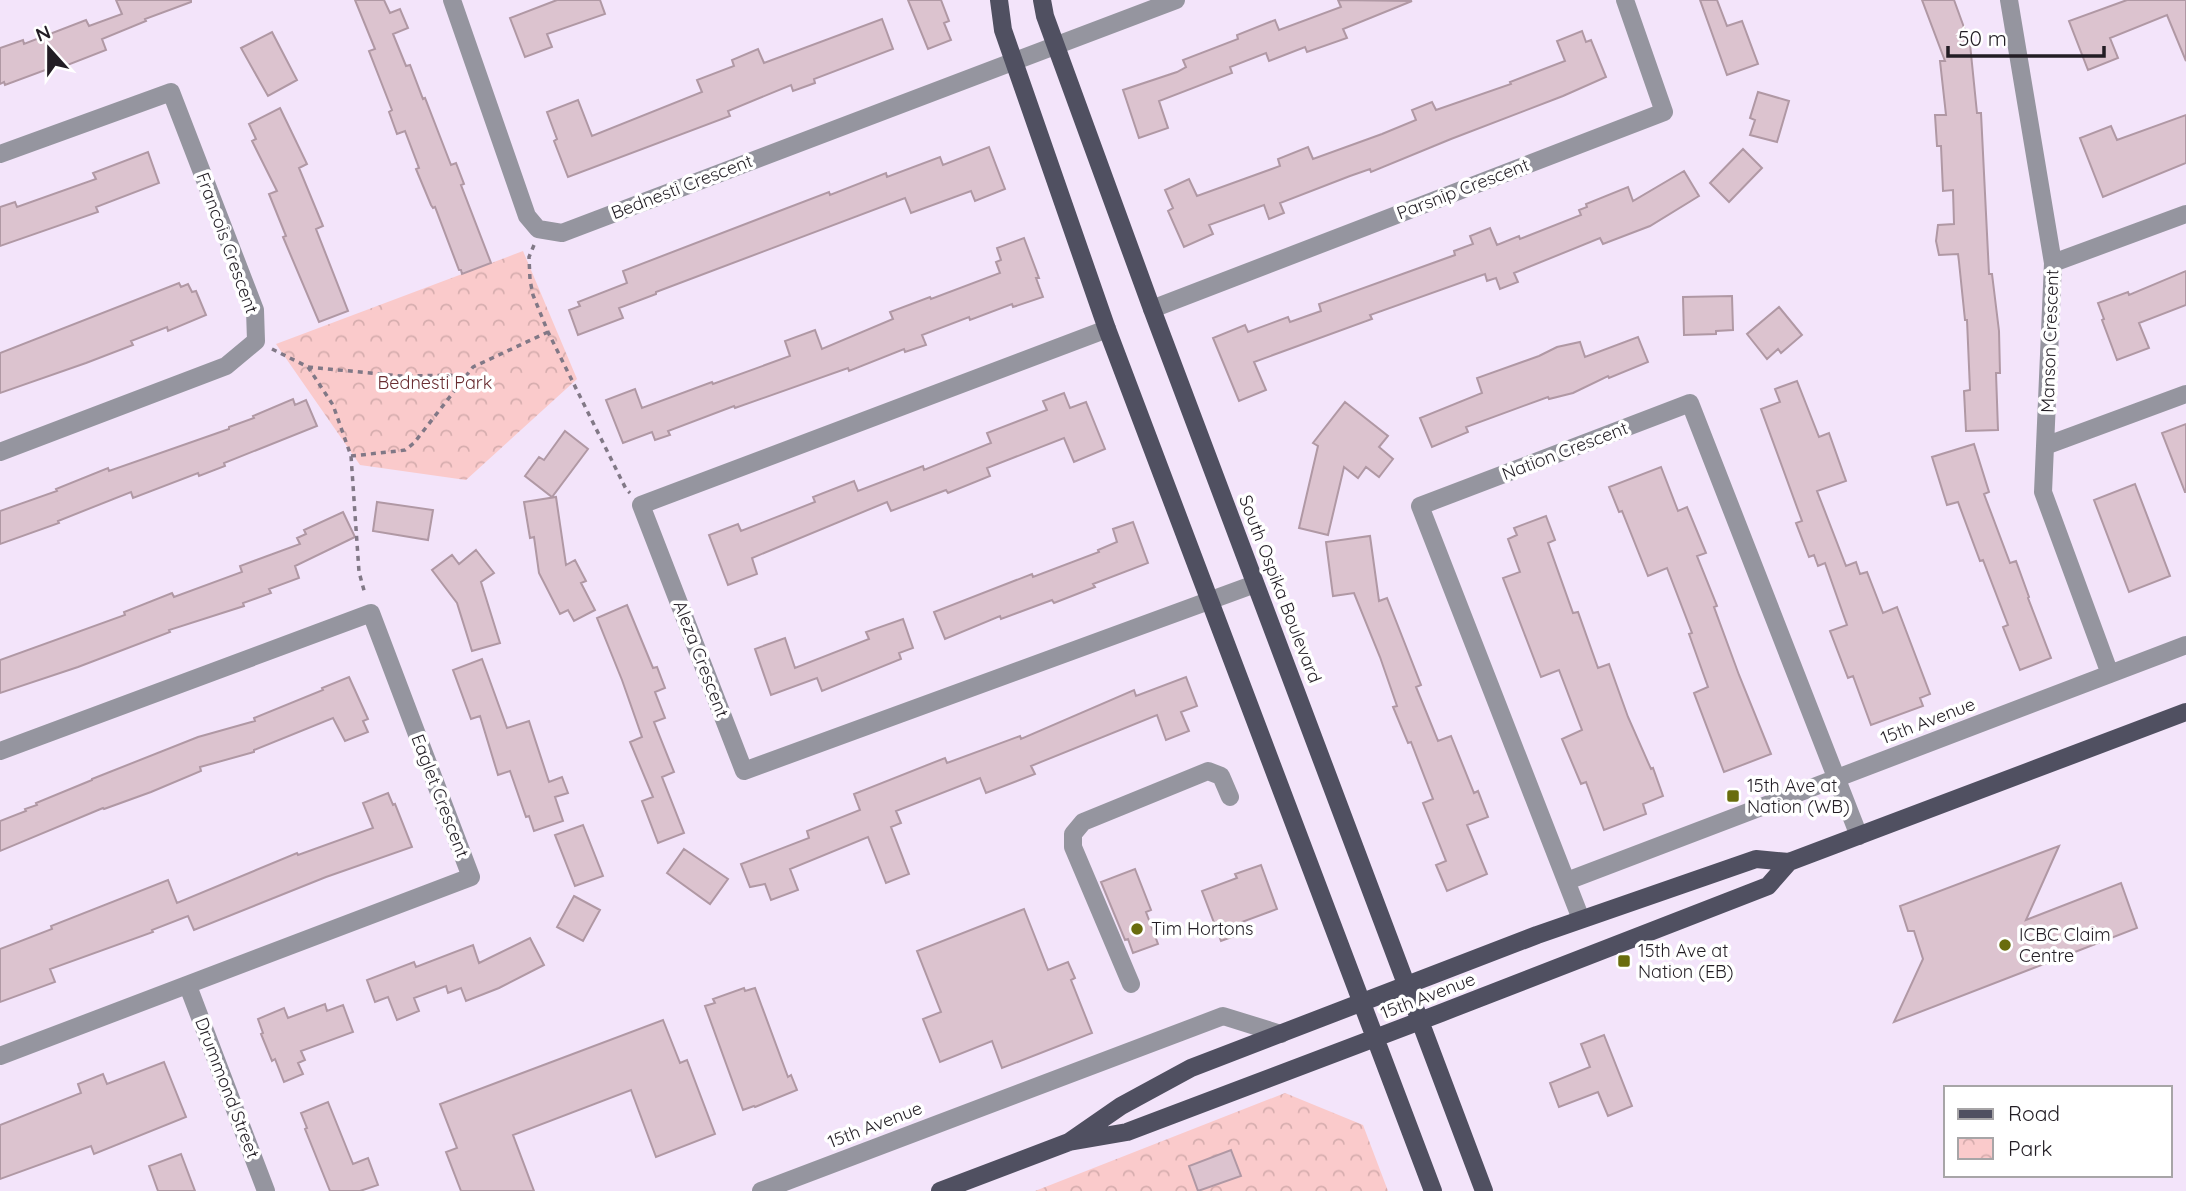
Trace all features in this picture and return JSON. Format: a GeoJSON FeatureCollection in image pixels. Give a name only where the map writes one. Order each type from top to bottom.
{"type":"FeatureCollection","features":[{"type":"Feature","properties":{"kind":"main road"},"geometry":{"type":"LineString","coordinates":[[999,0],[1003,30],[1107,329],[1433,1191]]}},
{"type":"Feature","properties":{"kind":"main road","name":"South Ospika Boulevard"},"geometry":{"type":"LineString","coordinates":[[1042,0],[1055,46],[1152,309],[1484,1191]]}},
{"type":"Feature","properties":{"kind":"main road","name":"15th Avenue"},"geometry":{"type":"LineString","coordinates":[[1069,1142],[1121,1106],[1191,1068],[1406,985],[1581,919],[1756,859],[1788,863],[2186,712]]}},
{"type":"Feature","properties":{"kind":"main road","name":"15th Avenue"},"geometry":{"type":"LineString","coordinates":[[940,1191],[1069,1142],[1128,1132],[1376,1039],[1768,886],[1788,863]]}},
{"type":"Feature","properties":{"kind":"street"},"geometry":{"type":"LineString","coordinates":[[452,0],[527,216],[538,229]]}},
{"type":"Feature","properties":{"kind":"street","name":"Bednesti Crescent"},"geometry":{"type":"LineString","coordinates":[[538,229],[562,233],[1176,0]]}},
{"type":"Feature","properties":{"kind":"street","name":"Parsnip Crescent"},"geometry":{"type":"LineString","coordinates":[[1152,309],[1664,112],[1625,0]]}},
{"type":"Feature","properties":{"kind":"street","name":"Manson Crescent"},"geometry":{"type":"LineString","coordinates":[[2009,0],[2053,263],[2043,492],[2110,674]]}},
{"type":"Feature","properties":{"kind":"street","name":"Francois Crescent"},"geometry":{"type":"LineString","coordinates":[[0,154],[171,92],[255,310],[256,341]]}},
{"type":"Feature","properties":{"kind":"street"},"geometry":{"type":"LineString","coordinates":[[2053,263],[2186,214]]}},
{"type":"Feature","properties":{"kind":"street"},"geometry":{"type":"LineString","coordinates":[[641,505],[1107,329]]}},
{"type":"Feature","properties":{"kind":"street"},"geometry":{"type":"LineString","coordinates":[[0,452],[226,366],[256,341]]}},
{"type":"Feature","properties":{"kind":"street"},"geometry":{"type":"LineString","coordinates":[[2045,446],[2186,394]]}},
{"type":"Feature","properties":{"kind":"street","name":"Nation Crescent"},"geometry":{"type":"LineString","coordinates":[[1581,919],[1420,506],[1690,403],[1859,836]]}},
{"type":"Feature","properties":{"kind":"street","name":"Aleza Crescent"},"geometry":{"type":"LineString","coordinates":[[641,505],[744,771],[1255,584]]}},
{"type":"Feature","properties":{"kind":"street"},"geometry":{"type":"LineString","coordinates":[[0,751],[371,613]]}},
{"type":"Feature","properties":{"kind":"street","name":"Eaglet Crescent"},"geometry":{"type":"LineString","coordinates":[[0,1056],[471,877],[371,613]]}},
{"type":"Feature","properties":{"kind":"street","name":"15th Avenue"},"geometry":{"type":"LineString","coordinates":[[1567,881],[2186,645]]}},
{"type":"Feature","properties":{"kind":"street"},"geometry":{"type":"LineString","coordinates":[[1131,984],[1073,848],[1073,834],[1083,822],[1208,771],[1221,776],[1230,797]]}},
{"type":"Feature","properties":{"kind":"street","name":"Drummond Street"},"geometry":{"type":"LineString","coordinates":[[188,986],[266,1191]]}},
{"type":"Feature","properties":{"kind":"street","name":"15th Avenue"},"geometry":{"type":"LineString","coordinates":[[761,1191],[1223,1016],[1281,1034]]}},
{"type":"Feature","properties":{"kind":"path"},"geometry":{"type":"LineString","coordinates":[[538,229],[529,257],[533,295],[548,332],[626,489],[641,505]]}},
{"type":"Feature","properties":{"kind":"path"},"geometry":{"type":"LineString","coordinates":[[351,456],[405,450],[415,443],[473,367],[548,332]]}},
{"type":"Feature","properties":{"kind":"path"},"geometry":{"type":"LineString","coordinates":[[256,341],[308,367],[401,376],[465,375]]}},
{"type":"Feature","properties":{"kind":"path"},"geometry":{"type":"LineString","coordinates":[[308,367],[333,405],[351,456],[359,572],[371,613]]}},
{"type":"Feature","properties":{"kind":"green space","name":"Bednesti Park"},"geometry":{"type":"Polygon","coordinates":[[[523,251],[577,379],[466,480],[360,465],[276,344],[523,251]]]}},
{"type":"Feature","properties":{"kind":"green space"},"geometry":{"type":"Polygon","coordinates":[[[1285,1093],[1363,1125],[1388,1191],[1035,1191],[1285,1093]]]}},
{"type":"Feature","properties":{"kind":"building"},"geometry":{"type":"Polygon","coordinates":[[[116,0],[191,2],[102,39],[106,50],[65,66],[64,63],[5,85],[4,82],[0,84],[0,48],[23,40],[24,44],[86,20],[89,26],[122,14],[116,0]]]}},
{"type":"Feature","properties":{"kind":"building"},"geometry":{"type":"Polygon","coordinates":[[[355,0],[384,0],[390,13],[400,9],[408,28],[393,34],[406,66],[410,65],[423,99],[425,98],[451,165],[456,163],[464,184],[461,185],[491,263],[462,274],[459,270],[435,207],[431,205],[416,169],[419,168],[405,131],[397,134],[389,112],[392,110],[369,51],[375,49],[355,0]]]}},
{"type":"Feature","properties":{"kind":"building"},"geometry":{"type":"Polygon","coordinates":[[[557,0],[600,0],[605,14],[547,34],[552,47],[525,57],[510,18],[557,0]]]}},
{"type":"Feature","properties":{"kind":"building"},"geometry":{"type":"Polygon","coordinates":[[[908,0],[941,0],[949,21],[944,23],[951,40],[928,49],[908,0]]]}},
{"type":"Feature","properties":{"kind":"building"},"geometry":{"type":"Polygon","coordinates":[[[1338,0],[1412,1],[1343,29],[1347,38],[1307,52],[1305,47],[1269,61],[1266,53],[1230,67],[1232,73],[1159,101],[1168,128],[1139,138],[1123,90],[1177,72],[1186,67],[1183,60],[1238,39],[1237,35],[1275,20],[1279,30],[1341,7],[1338,0]]]}},
{"type":"Feature","properties":{"kind":"building"},"geometry":{"type":"Polygon","coordinates":[[[1700,0],[1717,0],[1727,26],[1742,21],[1758,64],[1727,75],[1700,0]]]}},
{"type":"Feature","properties":{"kind":"building"},"geometry":{"type":"Polygon","coordinates":[[[1922,0],[1954,0],[1970,44],[1977,113],[1981,113],[1989,274],[1992,274],[1999,331],[2000,373],[1996,373],[1998,430],[1966,431],[1964,391],[1970,390],[1967,320],[1958,254],[1939,255],[1936,241],[1938,225],[1954,224],[1953,190],[1943,191],[1941,146],[1937,146],[1935,115],[1946,115],[1940,61],[1945,61],[1922,0]]]}},
{"type":"Feature","properties":{"kind":"building"},"geometry":{"type":"Polygon","coordinates":[[[2127,0],[2186,0],[2186,61],[2167,15],[2110,38],[2118,58],[2088,70],[2069,21],[2127,0]]]}},
{"type":"Feature","properties":{"kind":"building"},"geometry":{"type":"Polygon","coordinates":[[[882,19],[893,49],[814,79],[815,83],[793,91],[791,85],[728,111],[730,116],[568,177],[554,141],[557,139],[547,112],[578,100],[592,136],[702,92],[697,80],[734,66],[732,60],[758,49],[764,63],[882,19]]]}},
{"type":"Feature","properties":{"kind":"building"},"geometry":{"type":"Polygon","coordinates":[[[1582,31],[1586,42],[1591,40],[1606,77],[1371,172],[1370,169],[1280,203],[1284,213],[1269,219],[1264,205],[1209,225],[1213,234],[1184,247],[1168,211],[1173,208],[1165,190],[1189,179],[1197,196],[1280,166],[1278,159],[1308,147],[1313,159],[1382,134],[1416,120],[1412,110],[1432,102],[1436,110],[1511,84],[1510,82],[1565,61],[1557,41],[1582,31]]]}},
{"type":"Feature","properties":{"kind":"building"},"geometry":{"type":"Polygon","coordinates":[[[272,32],[297,80],[268,96],[241,48],[272,32]]]}},
{"type":"Feature","properties":{"kind":"building"},"geometry":{"type":"Polygon","coordinates":[[[1758,92],[1789,101],[1777,142],[1750,135],[1755,120],[1750,118],[1758,92]]]}},
{"type":"Feature","properties":{"kind":"building"},"geometry":{"type":"Polygon","coordinates":[[[280,108],[307,164],[299,168],[323,226],[316,229],[348,311],[319,322],[283,237],[286,236],[269,194],[277,191],[252,141],[256,139],[249,124],[280,108]]]}},
{"type":"Feature","properties":{"kind":"building"},"geometry":{"type":"Polygon","coordinates":[[[2186,115],[2186,163],[2103,197],[2080,138],[2111,126],[2117,140],[2186,115]]]}},
{"type":"Feature","properties":{"kind":"building"},"geometry":{"type":"Polygon","coordinates":[[[989,147],[1005,189],[975,201],[971,191],[911,213],[905,198],[656,292],[619,308],[623,318],[578,335],[569,310],[580,306],[578,302],[627,283],[623,271],[829,192],[830,195],[886,173],[887,177],[940,157],[943,165],[989,147]]]}},
{"type":"Feature","properties":{"kind":"building"},"geometry":{"type":"Polygon","coordinates":[[[1743,149],[1762,168],[1729,202],[1710,183],[1743,149]]]}},
{"type":"Feature","properties":{"kind":"building"},"geometry":{"type":"Polygon","coordinates":[[[148,152],[159,183],[96,207],[98,212],[0,246],[0,207],[15,202],[17,207],[96,179],[93,173],[148,152]]]}},
{"type":"Feature","properties":{"kind":"building"},"geometry":{"type":"Polygon","coordinates":[[[1684,171],[1699,196],[1650,226],[1603,244],[1600,238],[1514,273],[1518,282],[1500,289],[1496,278],[1487,281],[1485,274],[1370,315],[1372,319],[1254,362],[1266,390],[1239,401],[1213,338],[1245,325],[1248,332],[1288,317],[1290,322],[1321,311],[1319,304],[1455,255],[1454,251],[1473,244],[1470,236],[1490,228],[1497,245],[1581,215],[1579,210],[1587,207],[1586,204],[1628,187],[1633,201],[1684,171]]]}},
{"type":"Feature","properties":{"kind":"building"},"geometry":{"type":"Polygon","coordinates":[[[1024,238],[1043,297],[1013,307],[1012,304],[970,320],[969,317],[922,335],[926,345],[905,352],[904,349],[849,371],[848,368],[735,408],[734,406],[668,431],[670,435],[655,440],[652,432],[623,443],[606,400],[635,389],[642,408],[790,356],[785,341],[815,330],[822,349],[893,319],[890,312],[1000,273],[996,262],[1001,260],[997,248],[1024,238]]]}},
{"type":"Feature","properties":{"kind":"building"},"geometry":{"type":"Polygon","coordinates":[[[2186,271],[2186,305],[2139,323],[2149,348],[2117,360],[2098,303],[2128,292],[2129,295],[2186,271]]]}},
{"type":"Feature","properties":{"kind":"building"},"geometry":{"type":"Polygon","coordinates":[[[179,283],[181,287],[188,284],[192,292],[196,291],[206,315],[168,331],[167,327],[131,341],[133,345],[0,393],[0,353],[179,283]]]}},
{"type":"Feature","properties":{"kind":"building"},"geometry":{"type":"Polygon","coordinates":[[[1732,296],[1733,330],[1716,331],[1716,334],[1684,335],[1683,297],[1732,296]]]}},
{"type":"Feature","properties":{"kind":"building"},"geometry":{"type":"Polygon","coordinates":[[[1779,307],[1802,335],[1781,353],[1778,349],[1767,359],[1747,334],[1779,307]]]}},
{"type":"Feature","properties":{"kind":"building"},"geometry":{"type":"Polygon","coordinates":[[[1638,337],[1648,362],[1609,378],[1608,376],[1573,393],[1549,399],[1548,397],[1466,427],[1468,432],[1432,447],[1420,418],[1482,393],[1477,378],[1557,347],[1580,342],[1585,357],[1638,337]]]}},
{"type":"Feature","properties":{"kind":"building"},"geometry":{"type":"Polygon","coordinates":[[[1797,381],[1819,437],[1829,433],[1846,481],[1817,491],[1846,566],[1856,562],[1860,574],[1867,572],[1883,613],[1897,607],[1930,694],[1920,698],[1923,706],[1871,725],[1853,676],[1848,678],[1830,631],[1847,625],[1825,563],[1818,566],[1814,555],[1809,557],[1796,523],[1802,521],[1761,409],[1780,402],[1775,389],[1797,381]]]}},
{"type":"Feature","properties":{"kind":"building"},"geometry":{"type":"Polygon","coordinates":[[[1064,393],[1070,408],[1086,402],[1105,449],[1074,462],[1064,438],[987,468],[990,476],[948,493],[946,490],[891,511],[887,502],[752,558],[757,574],[728,585],[709,535],[738,524],[741,531],[815,502],[813,497],[854,481],[858,491],[923,466],[924,470],[991,443],[987,433],[1047,410],[1043,401],[1064,393]]]}},
{"type":"Feature","properties":{"kind":"building"},"geometry":{"type":"Polygon","coordinates":[[[293,399],[295,405],[306,400],[317,426],[224,463],[225,466],[199,476],[198,473],[133,498],[131,492],[58,521],[59,523],[0,544],[0,511],[57,491],[56,489],[108,468],[109,471],[229,429],[293,399]]]}},
{"type":"Feature","properties":{"kind":"building"},"geometry":{"type":"Polygon","coordinates":[[[1345,402],[1388,436],[1379,447],[1393,459],[1379,477],[1366,467],[1358,478],[1344,467],[1328,535],[1299,528],[1318,446],[1313,443],[1345,402]]]}},
{"type":"Feature","properties":{"kind":"building"},"geometry":{"type":"Polygon","coordinates":[[[2186,424],[2186,492],[2185,492],[2162,433],[2186,424]]]}},
{"type":"Feature","properties":{"kind":"building"},"geometry":{"type":"Polygon","coordinates":[[[565,431],[588,449],[552,497],[525,476],[539,457],[544,460],[565,431]]]}},
{"type":"Feature","properties":{"kind":"building"},"geometry":{"type":"Polygon","coordinates":[[[1974,444],[1989,492],[1984,494],[2010,563],[2016,561],[2051,658],[2020,670],[2003,627],[2008,625],[1983,560],[1980,561],[1958,502],[1947,505],[1932,457],[1974,444]]]}},
{"type":"Feature","properties":{"kind":"building"},"geometry":{"type":"Polygon","coordinates":[[[1661,467],[1678,511],[1687,507],[1706,553],[1697,556],[1717,606],[1714,607],[1739,675],[1771,754],[1724,772],[1694,693],[1708,687],[1689,634],[1692,633],[1667,568],[1648,576],[1622,511],[1619,512],[1609,487],[1661,467]]]}},
{"type":"Feature","properties":{"kind":"building"},"geometry":{"type":"Polygon","coordinates":[[[2135,484],[2170,576],[2129,592],[2094,500],[2135,484]]]}},
{"type":"Feature","properties":{"kind":"building"},"geometry":{"type":"Polygon","coordinates":[[[556,497],[566,565],[575,560],[586,581],[581,583],[595,610],[574,621],[568,610],[560,614],[539,573],[534,537],[530,538],[524,502],[556,497]]]}},
{"type":"Feature","properties":{"kind":"building"},"geometry":{"type":"Polygon","coordinates":[[[377,502],[433,510],[428,540],[373,531],[377,502]]]}},
{"type":"Feature","properties":{"kind":"building"},"geometry":{"type":"Polygon","coordinates":[[[343,512],[355,537],[295,566],[299,578],[269,589],[271,593],[243,603],[244,606],[169,630],[170,632],[78,667],[0,693],[0,660],[125,615],[124,612],[172,593],[174,597],[242,572],[240,566],[300,544],[297,538],[306,534],[304,530],[343,512]]]}},
{"type":"Feature","properties":{"kind":"building"},"geometry":{"type":"Polygon","coordinates":[[[1546,516],[1555,540],[1548,543],[1573,613],[1578,612],[1598,668],[1609,664],[1628,717],[1651,769],[1653,768],[1663,796],[1643,804],[1646,814],[1604,830],[1586,782],[1581,784],[1562,739],[1582,730],[1559,670],[1541,677],[1503,578],[1520,572],[1508,539],[1517,535],[1514,528],[1546,516]]]}},
{"type":"Feature","properties":{"kind":"building"},"geometry":{"type":"Polygon","coordinates":[[[1133,522],[1148,563],[1093,584],[1095,587],[1054,603],[1052,600],[1001,619],[1000,616],[945,639],[934,612],[1032,574],[1033,577],[1099,552],[1098,550],[1117,542],[1113,529],[1133,522]]]}},
{"type":"Feature","properties":{"kind":"building"},"geometry":{"type":"Polygon","coordinates":[[[1370,536],[1379,601],[1387,598],[1421,685],[1416,687],[1438,741],[1451,736],[1474,793],[1478,791],[1488,817],[1467,825],[1487,874],[1447,891],[1436,865],[1446,861],[1423,803],[1433,799],[1411,742],[1408,743],[1393,707],[1397,706],[1380,657],[1354,593],[1333,596],[1326,542],[1370,536]]]}},
{"type":"Feature","properties":{"kind":"building"},"geometry":{"type":"Polygon","coordinates":[[[476,550],[494,573],[481,582],[500,643],[472,651],[457,603],[432,570],[452,555],[459,564],[476,550]]]}},
{"type":"Feature","properties":{"kind":"building"},"geometry":{"type":"Polygon","coordinates":[[[627,605],[653,668],[657,667],[665,688],[655,692],[665,718],[654,722],[674,772],[662,777],[684,833],[658,843],[642,801],[653,797],[630,742],[642,737],[597,618],[627,605]]]}},
{"type":"Feature","properties":{"kind":"building"},"geometry":{"type":"Polygon","coordinates":[[[903,619],[913,648],[899,653],[901,659],[822,691],[817,678],[771,695],[755,649],[785,638],[795,668],[869,639],[866,632],[903,619]]]}},
{"type":"Feature","properties":{"kind":"building"},"geometry":{"type":"Polygon","coordinates":[[[482,659],[507,728],[529,721],[549,782],[562,777],[568,793],[555,797],[563,821],[534,831],[529,816],[526,817],[510,771],[498,775],[480,716],[471,719],[453,670],[482,659]]]}},
{"type":"Feature","properties":{"kind":"building"},"geometry":{"type":"Polygon","coordinates":[[[349,677],[368,719],[363,721],[368,732],[345,741],[333,718],[254,752],[200,767],[201,771],[151,792],[103,808],[0,851],[0,821],[26,811],[25,809],[37,805],[36,803],[198,737],[255,721],[254,718],[349,677]]]}},
{"type":"Feature","properties":{"kind":"building"},"geometry":{"type":"Polygon","coordinates":[[[1186,677],[1197,706],[1181,712],[1189,731],[1166,740],[1157,715],[1031,766],[1035,774],[986,793],[980,778],[896,811],[901,823],[891,827],[909,874],[886,883],[868,837],[790,869],[798,890],[771,900],[765,884],[750,887],[741,864],[809,838],[807,831],[860,810],[854,794],[945,758],[947,763],[1020,736],[1021,739],[1134,690],[1136,696],[1186,677]]]}},
{"type":"Feature","properties":{"kind":"building"},"geometry":{"type":"Polygon","coordinates":[[[388,793],[412,847],[326,877],[194,930],[188,916],[152,930],[153,932],[50,969],[55,982],[0,1002],[0,949],[168,880],[177,903],[297,853],[298,855],[373,828],[363,803],[388,793]]]}},
{"type":"Feature","properties":{"kind":"building"},"geometry":{"type":"Polygon","coordinates":[[[583,825],[603,876],[575,886],[555,835],[583,825]]]}},
{"type":"Feature","properties":{"kind":"building","name":"ICBC Claim Centre"},"geometry":{"type":"Polygon","coordinates":[[[2059,846],[2026,920],[2121,883],[2137,928],[1894,1022],[1923,959],[1914,931],[1908,931],[1900,906],[2059,846]]]}},
{"type":"Feature","properties":{"kind":"building"},"geometry":{"type":"Polygon","coordinates":[[[684,849],[728,879],[710,904],[667,873],[684,849]]]}},
{"type":"Feature","properties":{"kind":"building"},"geometry":{"type":"Polygon","coordinates":[[[1261,865],[1277,909],[1239,923],[1243,933],[1221,941],[1202,891],[1237,878],[1235,874],[1261,865]]]}},
{"type":"Feature","properties":{"kind":"building"},"geometry":{"type":"Polygon","coordinates":[[[1135,869],[1151,910],[1146,912],[1158,944],[1133,953],[1101,882],[1135,869]]]}},
{"type":"Feature","properties":{"kind":"building"},"geometry":{"type":"Polygon","coordinates":[[[574,896],[600,910],[583,941],[557,927],[574,896]]]}},
{"type":"Feature","properties":{"kind":"building"},"geometry":{"type":"Polygon","coordinates":[[[1024,909],[1048,970],[1068,962],[1075,978],[1071,980],[1092,1033],[1002,1068],[992,1041],[940,1062],[923,1019],[941,1012],[917,951],[1024,909]]]}},
{"type":"Feature","properties":{"kind":"building"},"geometry":{"type":"Polygon","coordinates":[[[530,938],[544,965],[466,1001],[461,988],[448,993],[446,986],[414,998],[419,1011],[397,1020],[388,997],[375,1002],[367,980],[414,962],[416,967],[473,945],[479,963],[530,938]]]}},
{"type":"Feature","properties":{"kind":"building"},"geometry":{"type":"Polygon","coordinates":[[[744,988],[745,991],[755,988],[788,1077],[791,1075],[797,1090],[743,1110],[705,1006],[715,1003],[713,999],[744,988]]]}},
{"type":"Feature","properties":{"kind":"building"},"geometry":{"type":"Polygon","coordinates":[[[325,1004],[327,1011],[343,1005],[353,1032],[301,1051],[305,1060],[298,1063],[303,1074],[284,1082],[275,1059],[272,1061],[258,1019],[284,1008],[288,1018],[325,1004]]]}},
{"type":"Feature","properties":{"kind":"building"},"geometry":{"type":"Polygon","coordinates":[[[663,1020],[680,1063],[687,1060],[715,1134],[656,1157],[631,1090],[513,1135],[534,1191],[461,1191],[446,1152],[457,1148],[440,1104],[663,1020]]]}},
{"type":"Feature","properties":{"kind":"building"},"geometry":{"type":"Polygon","coordinates":[[[1604,1035],[1632,1106],[1608,1116],[1598,1092],[1559,1107],[1550,1083],[1590,1067],[1581,1044],[1604,1035]]]}},
{"type":"Feature","properties":{"kind":"building"},"geometry":{"type":"Polygon","coordinates":[[[164,1062],[186,1117],[94,1154],[91,1146],[0,1179],[0,1125],[81,1093],[78,1084],[103,1074],[107,1084],[164,1062]]]}},
{"type":"Feature","properties":{"kind":"building"},"geometry":{"type":"Polygon","coordinates":[[[328,1102],[353,1164],[368,1158],[378,1185],[360,1191],[330,1191],[301,1113],[328,1102]]]}},
{"type":"Feature","properties":{"kind":"building"},"geometry":{"type":"Polygon","coordinates":[[[1231,1150],[1241,1176],[1198,1191],[1189,1166],[1231,1150]]]}},
{"type":"Feature","properties":{"kind":"building"},"geometry":{"type":"Polygon","coordinates":[[[181,1154],[195,1191],[158,1191],[149,1166],[181,1154]]]}},
{"type":"Feature","properties":{"kind":"place","name":"15th Ave at Nation (WB)"},"geometry":{"type":"Point","coordinates":[1733,796]}},
{"type":"Feature","properties":{"kind":"place","name":"Tim Hortons"},"geometry":{"type":"Point","coordinates":[1137,929]}},
{"type":"Feature","properties":{"kind":"place","name":"ICBC Claim Centre"},"geometry":{"type":"Point","coordinates":[2005,945]}},
{"type":"Feature","properties":{"kind":"place","name":"15th Ave at Nation (EB)"},"geometry":{"type":"Point","coordinates":[1624,961]}}]}
